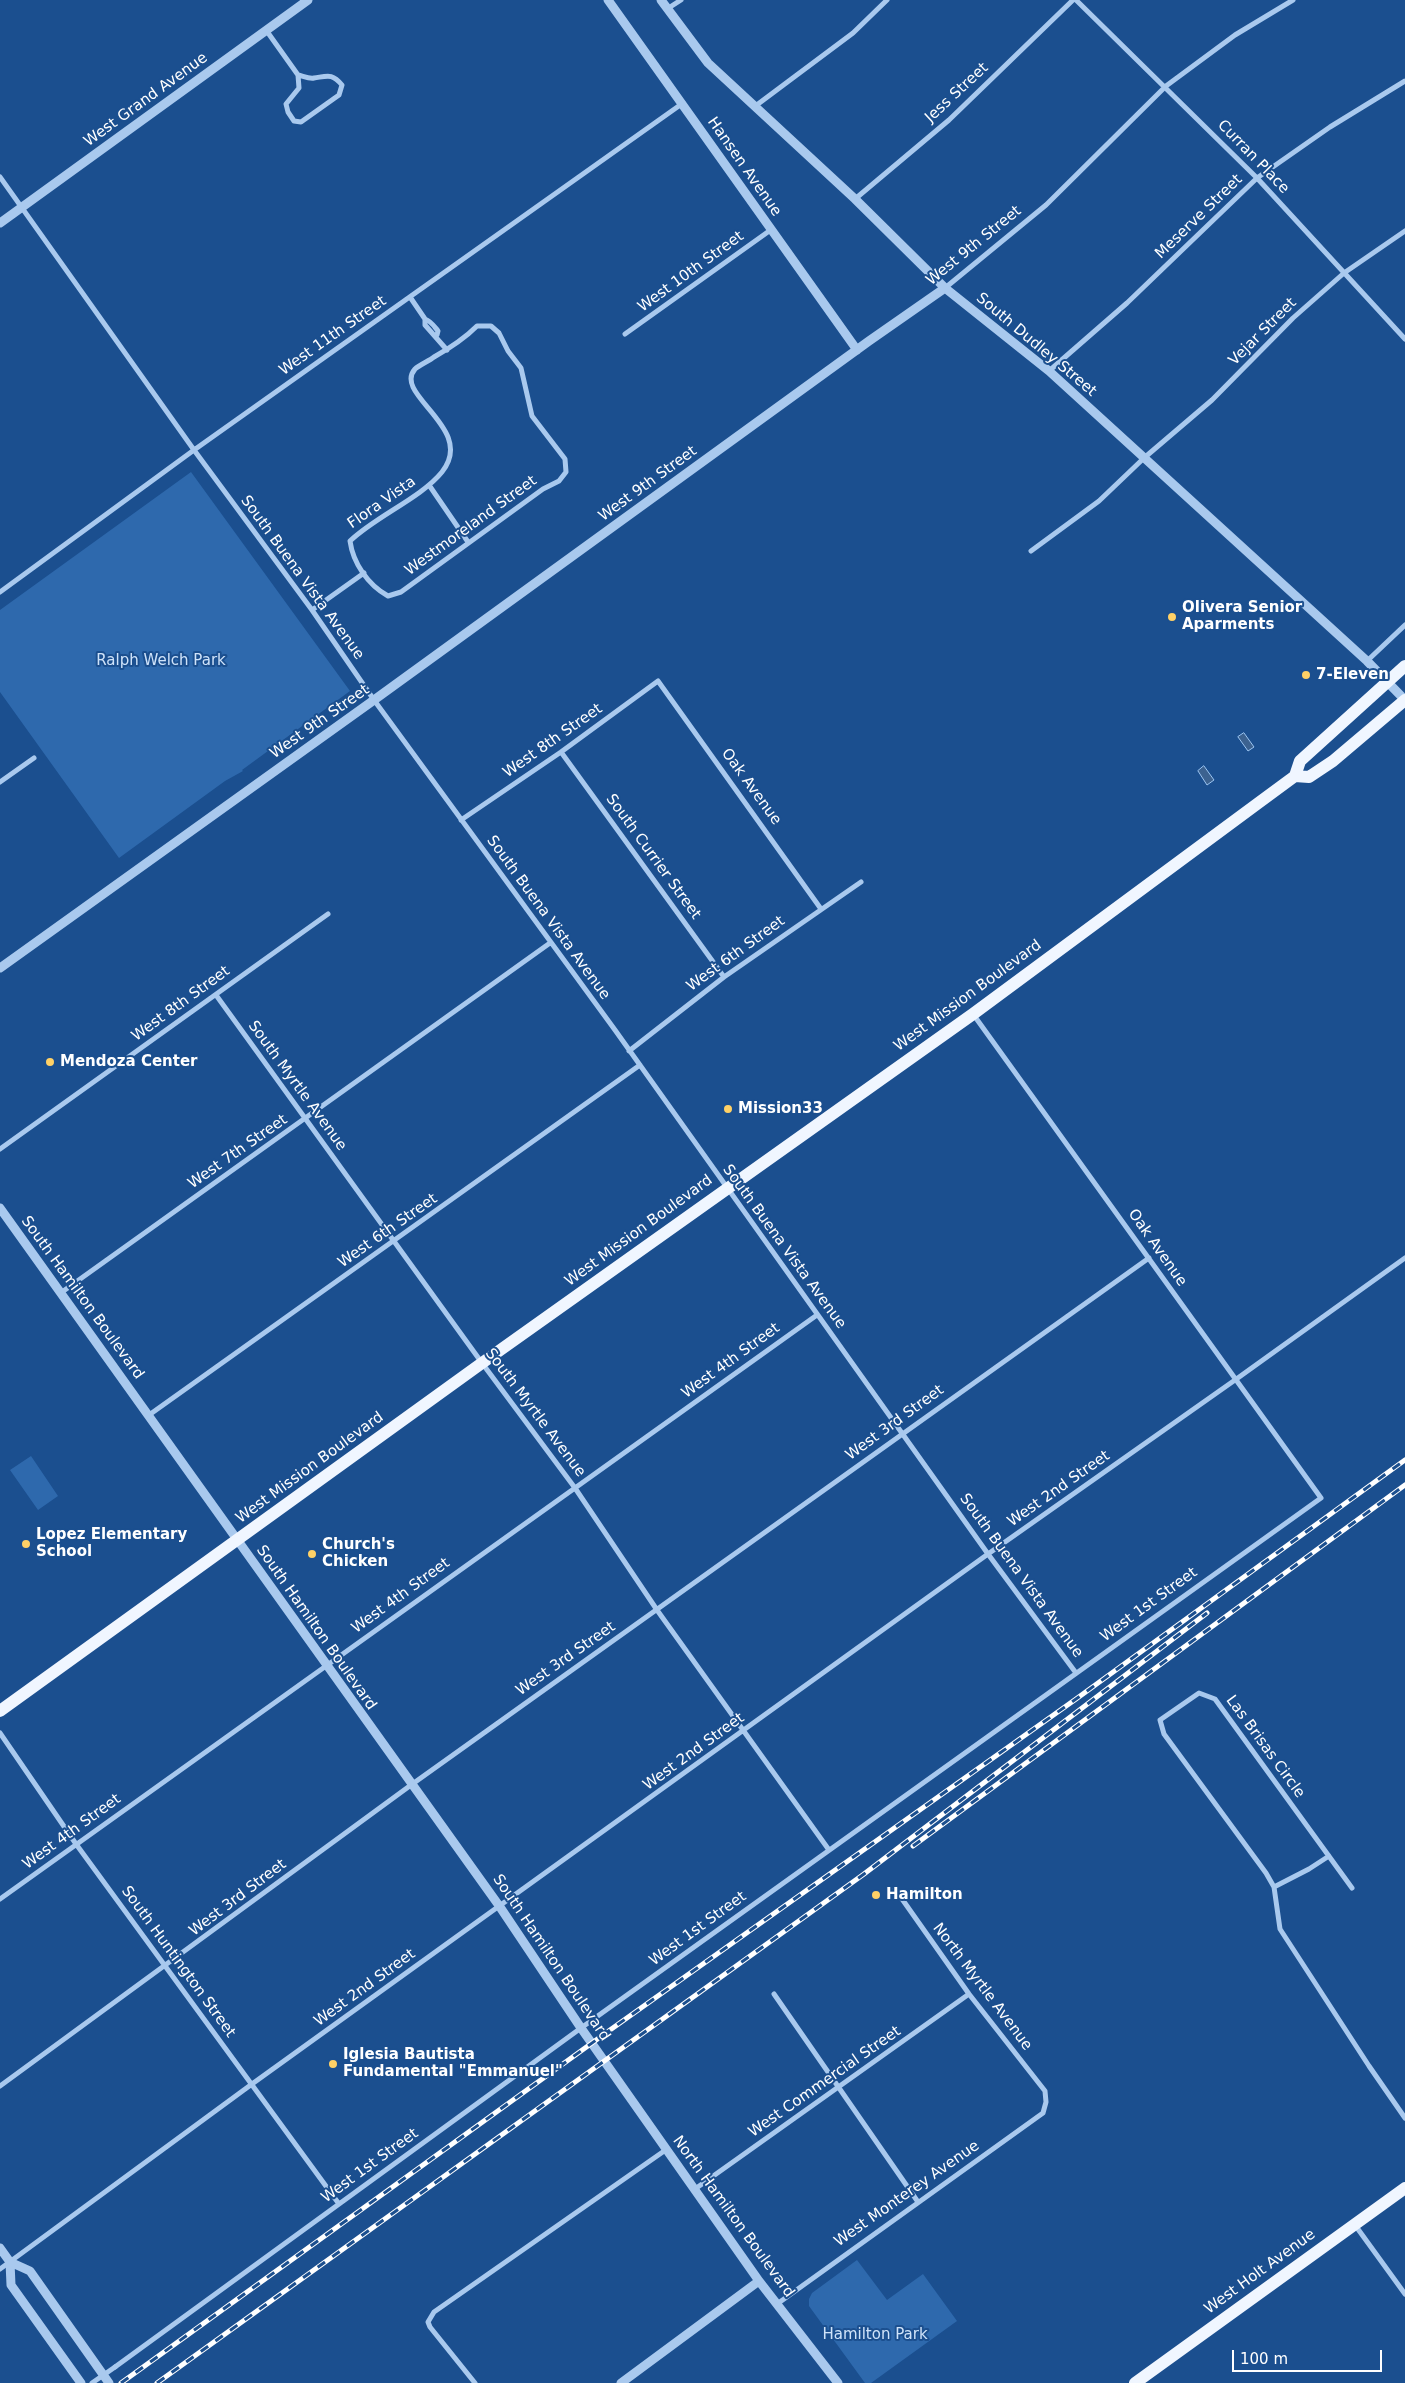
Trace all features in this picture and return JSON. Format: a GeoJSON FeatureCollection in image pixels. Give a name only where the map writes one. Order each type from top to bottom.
{"type":"FeatureCollection","features":[{"type":"Feature","properties":{"kind":"main road","name":"West Mission Boulevard"},"geometry":{"type":"LineString","coordinates":[[0,1711],[726,1188],[973,1014],[1295,776],[1300,761],[1405,666]]}},
{"type":"Feature","properties":{"kind":"main road","name":"West Mission Boulevard"},"geometry":{"type":"LineString","coordinates":[[1295,776],[1309,777],[1333,762],[1405,700]]}},
{"type":"Feature","properties":{"kind":"main road","name":"West Holt Avenue"},"geometry":{"type":"LineString","coordinates":[[1134,2383],[1405,2188]]}},
{"type":"Feature","properties":{"kind":"street","name":"West Grand Avenue"},"geometry":{"type":"LineString","coordinates":[[0,223],[308,0]]}},
{"type":"Feature","properties":{"kind":"street","name":"Hansen Avenue"},"geometry":{"type":"LineString","coordinates":[[608,0],[857,350]]}},
{"type":"Feature","properties":{"kind":"street","name":"South Dudley Street"},"geometry":{"type":"LineString","coordinates":[[661,0],[708,63],[855,199],[945,288],[1049,371],[1367,661],[1405,700]]}},
{"type":"Feature","properties":{"kind":"street"},"geometry":{"type":"LineString","coordinates":[[667,9],[681,0]]}},
{"type":"Feature","properties":{"kind":"street"},"geometry":{"type":"LineString","coordinates":[[754,107],[852,33],[887,0]]}},
{"type":"Feature","properties":{"kind":"street","name":"Curran Place"},"geometry":{"type":"LineString","coordinates":[[1075,0],[1166,86],[1257,178],[1405,339]]}},
{"type":"Feature","properties":{"kind":"street","name":"Jess Street"},"geometry":{"type":"LineString","coordinates":[[855,199],[949,120],[1075,0]]}},
{"type":"Feature","properties":{"kind":"street","name":"West 9th Street"},"geometry":{"type":"LineString","coordinates":[[0,968],[945,288],[1046,205],[1166,86],[1236,34],[1293,0]]}},
{"type":"Feature","properties":{"kind":"street"},"geometry":{"type":"LineString","coordinates":[[266,30],[298,75],[299,88],[286,104],[288,112],[294,121],[301,122],[339,95],[342,85],[336,77],[328,74],[312,79],[298,75]]}},
{"type":"Feature","properties":{"kind":"street","name":"Meserve Street"},"geometry":{"type":"LineString","coordinates":[[1049,371],[1127,303],[1257,178],[1330,128],[1405,81]]}},
{"type":"Feature","properties":{"kind":"street","name":"West 11th Street"},"geometry":{"type":"LineString","coordinates":[[0,592],[194,450],[683,103]]}},
{"type":"Feature","properties":{"kind":"street","name":"South Buena Vista Avenue"},"geometry":{"type":"LineString","coordinates":[[0,177],[194,450],[312,610],[374,700],[640,1065],[988,1554],[1076,1673]]}},
{"type":"Feature","properties":{"kind":"street","name":"West 10th Street"},"geometry":{"type":"LineString","coordinates":[[625,334],[772,229]]}},
{"type":"Feature","properties":{"kind":"street","name":"Vejar Street"},"geometry":{"type":"LineString","coordinates":[[1031,551],[1099,501],[1144,458],[1212,400],[1293,318],[1344,273],[1405,231]]}},
{"type":"Feature","properties":{"kind":"street"},"geometry":{"type":"LineString","coordinates":[[410,296],[425,319],[425,325],[433,335],[437,336],[447,350]]}},
{"type":"Feature","properties":{"kind":"street","name":"Westmoreland Street"},"geometry":{"type":"LineString","coordinates":[[364,574],[376,589],[388,596],[401,592],[543,489],[559,481],[566,472],[565,459],[532,416],[521,368],[508,351],[499,333],[491,326],[478,326],[447,350]]}},
{"type":"Feature","properties":{"kind":"street","name":"Flora Vista"},"geometry":{"type":"LineString","coordinates":[[364,574],[352,554],[350,541],[362,530],[429,485],[443,471],[450,453],[450,439],[427,405],[414,392],[410,381],[414,370],[447,350]]}},
{"type":"Feature","properties":{"kind":"street"},"geometry":{"type":"LineString","coordinates":[[429,485],[468,542]]}},
{"type":"Feature","properties":{"kind":"street"},"geometry":{"type":"LineString","coordinates":[[312,610],[364,574]]}},
{"type":"Feature","properties":{"kind":"street"},"geometry":{"type":"LineString","coordinates":[[1367,661],[1405,625]]}},
{"type":"Feature","properties":{"kind":"street","name":"West 8th Street"},"geometry":{"type":"LineString","coordinates":[[461,820],[561,752],[658,681]]}},
{"type":"Feature","properties":{"kind":"street","name":"Oak Avenue"},"geometry":{"type":"LineString","coordinates":[[658,681],[821,909]]}},
{"type":"Feature","properties":{"kind":"street","name":"South Currier Street"},"geometry":{"type":"LineString","coordinates":[[561,752],[724,977]]}},
{"type":"Feature","properties":{"kind":"street"},"geometry":{"type":"LineString","coordinates":[[0,782],[34,758]]}},
{"type":"Feature","properties":{"kind":"street","name":"West 6th Street"},"geometry":{"type":"LineString","coordinates":[[629,1051],[724,977],[861,882]]}},
{"type":"Feature","properties":{"kind":"street","name":"West 8th Street"},"geometry":{"type":"LineString","coordinates":[[0,1150],[328,914]]}},
{"type":"Feature","properties":{"kind":"street","name":"West 7th Street"},"geometry":{"type":"LineString","coordinates":[[62,1292],[550,943]]}},
{"type":"Feature","properties":{"kind":"street","name":"South Myrtle Avenue"},"geometry":{"type":"LineString","coordinates":[[216,995],[482,1363],[575,1488],[657,1610],[829,1850]]}},
{"type":"Feature","properties":{"kind":"street","name":"Oak Avenue"},"geometry":{"type":"LineString","coordinates":[[973,1014],[1321,1498]]}},
{"type":"Feature","properties":{"kind":"street","name":"West 6th Street"},"geometry":{"type":"LineString","coordinates":[[149,1415],[395,1242],[640,1065]]}},
{"type":"Feature","properties":{"kind":"street","name":"South Hamilton Boulevard"},"geometry":{"type":"LineString","coordinates":[[0,1208],[62,1292],[326,1666],[500,1907],[607,2065]]}},
{"type":"Feature","properties":{"kind":"street","name":"West 3rd Street"},"geometry":{"type":"LineString","coordinates":[[0,2086],[167,1966],[411,1785],[1149,1258]]}},
{"type":"Feature","properties":{"kind":"street","name":"West 2nd Street"},"geometry":{"type":"LineString","coordinates":[[0,2269],[252,2084],[988,1554],[1236,1380],[1405,1258]]}},
{"type":"Feature","properties":{"kind":"street","name":"West 4th Street"},"geometry":{"type":"LineString","coordinates":[[0,1899],[817,1314]]}},
{"type":"Feature","properties":{"kind":"street","name":"West 1st Street"},"geometry":{"type":"LineString","coordinates":[[92,2383],[581,2028],[1321,1498]]}},
{"type":"Feature","properties":{"kind":"street","name":"Las Brisas Circle"},"geometry":{"type":"LineString","coordinates":[[1352,1888],[1215,1699],[1200,1693],[1160,1720],[1164,1734],[1266,1872],[1274,1887],[1280,1929],[1368,2066],[1405,2118]]}},
{"type":"Feature","properties":{"kind":"street","name":"South Huntington Street"},"geometry":{"type":"LineString","coordinates":[[0,1733],[76,1844],[167,1966],[339,2204]]}},
{"type":"Feature","properties":{"kind":"street"},"geometry":{"type":"LineString","coordinates":[[1274,1887],[1310,1869],[1329,1856]]}},
{"type":"Feature","properties":{"kind":"street","name":"North Myrtle Avenue"},"geometry":{"type":"LineString","coordinates":[[895,1889],[969,1994],[1045,2091],[1046,2102]]}},
{"type":"Feature","properties":{"kind":"street"},"geometry":{"type":"LineString","coordinates":[[774,1994],[918,2202]]}},
{"type":"Feature","properties":{"kind":"street","name":"West Commercial Street"},"geometry":{"type":"LineString","coordinates":[[695,2188],[838,2089],[969,1994]]}},
{"type":"Feature","properties":{"kind":"street","name":"North Hamilton Boulevard"},"geometry":{"type":"LineString","coordinates":[[607,2065],[759,2281],[838,2383]]}},
{"type":"Feature","properties":{"kind":"street","name":"West Monterey Avenue"},"geometry":{"type":"LineString","coordinates":[[777,2304],[918,2202],[1034,2122],[1043,2113],[1046,2102]]}},
{"type":"Feature","properties":{"kind":"street"},"geometry":{"type":"LineString","coordinates":[[475,2383],[430,2327],[428,2322],[434,2312],[667,2149]]}},
{"type":"Feature","properties":{"kind":"street"},"geometry":{"type":"LineString","coordinates":[[1355,2224],[1405,2294]]}},
{"type":"Feature","properties":{"kind":"street"},"geometry":{"type":"LineString","coordinates":[[0,2248],[10,2262],[30,2271],[109,2383]]}},
{"type":"Feature","properties":{"kind":"street"},"geometry":{"type":"LineString","coordinates":[[10,2262],[11,2285],[81,2383]]}},
{"type":"Feature","properties":{"kind":"street"},"geometry":{"type":"LineString","coordinates":[[620,2383],[759,2281]]}},
{"type":"Feature","properties":{"kind":"green space","name":"Ralph Welch Park"},"geometry":{"type":"Polygon","coordinates":[[[191,472],[350,691],[243,771],[225,781],[119,858],[0,692],[0,610],[191,472]]]}},
{"type":"Feature","properties":{"kind":"green space"},"geometry":{"type":"Polygon","coordinates":[[[31,1456],[58,1496],[38,1510],[10,1470],[31,1456]]]}},
{"type":"Feature","properties":{"kind":"green space","name":"Hamilton Park"},"geometry":{"type":"Polygon","coordinates":[[[857,2260],[887,2300],[923,2274],[957,2321],[871,2383],[865,2383],[809,2306],[809,2299],[812,2293],[857,2260]]]}},
{"type":"Feature","properties":{"kind":"shaded area"},"geometry":{"type":"Polygon","coordinates":[[[1244,733],[1254,747],[1248,751],[1238,737],[1244,733]]]}},
{"type":"Feature","properties":{"kind":"shaded area"},"geometry":{"type":"Polygon","coordinates":[[[1204,766],[1214,780],[1207,785],[1198,771],[1204,766]]]}},
{"type":"Feature","properties":{"kind":"railway"},"geometry":{"type":"LineString","coordinates":[[121,2383],[610,2030],[1076,1699],[1405,1460]]}},
{"type":"Feature","properties":{"kind":"railway"},"geometry":{"type":"LineString","coordinates":[[913,1846],[1405,1485]]}},
{"type":"Feature","properties":{"kind":"railway"},"geometry":{"type":"LineString","coordinates":[[157,2383],[864,1874],[1207,1613]]}},
{"type":"Feature","properties":{"kind":"place","name":"Olivera Senior Aparments"},"geometry":{"type":"Point","coordinates":[1172,617]}},
{"type":"Feature","properties":{"kind":"place","name":"7-Eleven"},"geometry":{"type":"Point","coordinates":[1306,675]}},
{"type":"Feature","properties":{"kind":"place","name":"Mendoza Center"},"geometry":{"type":"Point","coordinates":[50,1062]}},
{"type":"Feature","properties":{"kind":"place","name":"Mission33"},"geometry":{"type":"Point","coordinates":[728,1109]}},
{"type":"Feature","properties":{"kind":"place","name":"Lopez Elementary School"},"geometry":{"type":"Point","coordinates":[26,1544]}},
{"type":"Feature","properties":{"kind":"place","name":"Church's Chicken"},"geometry":{"type":"Point","coordinates":[312,1554]}},
{"type":"Feature","properties":{"kind":"place","name":"Hamilton"},"geometry":{"type":"Point","coordinates":[876,1895]}},
{"type":"Feature","properties":{"kind":"place","name":"Iglesia Bautista Fundamental \"Emmanuel\""},"geometry":{"type":"Point","coordinates":[333,2064]}}]}
